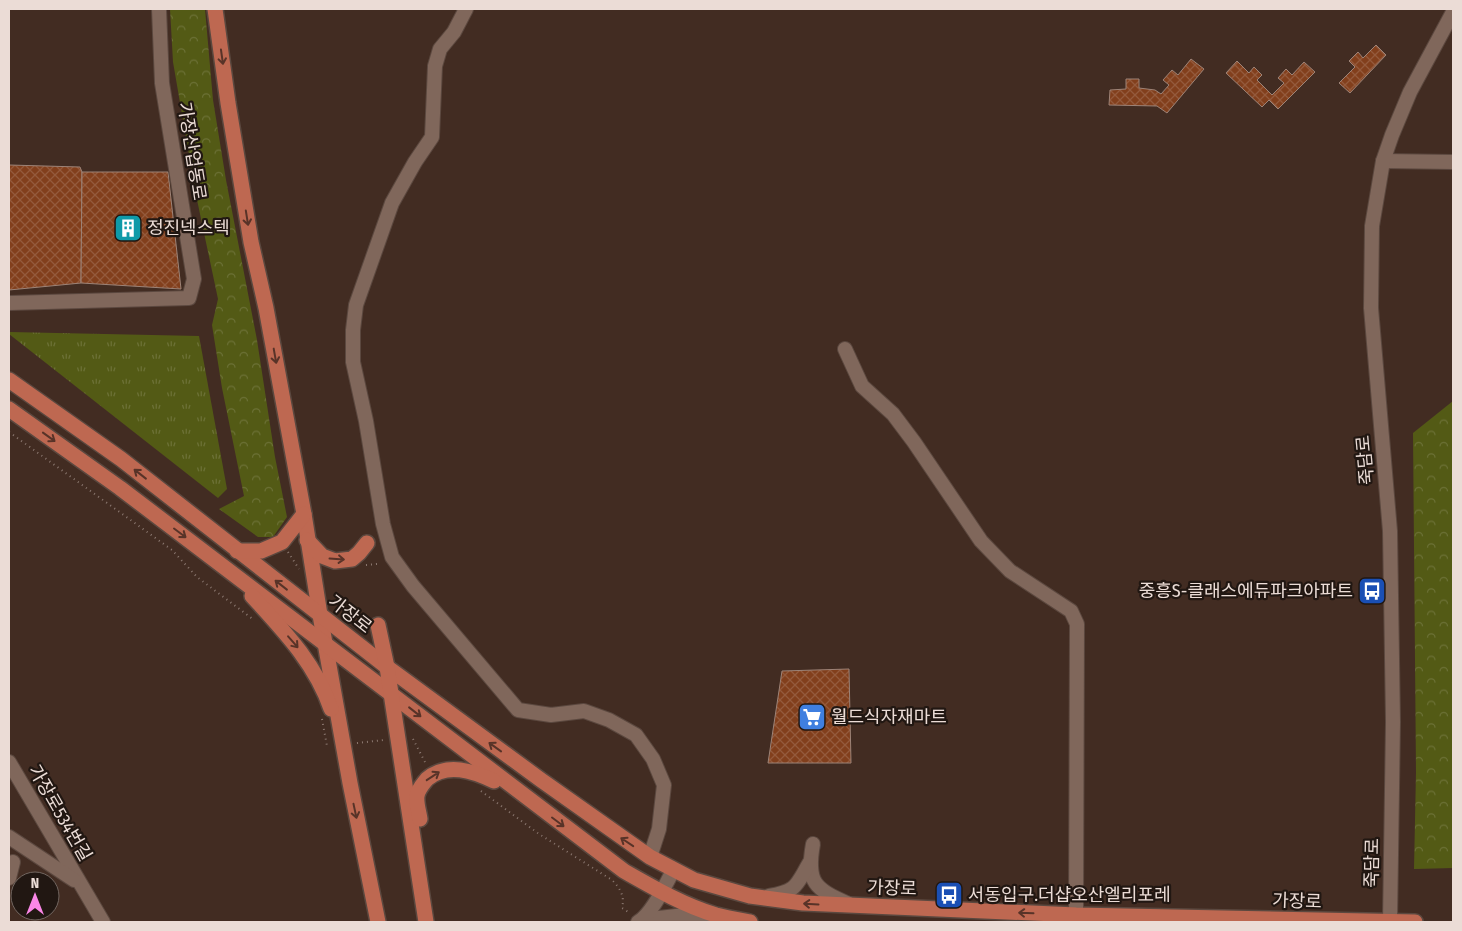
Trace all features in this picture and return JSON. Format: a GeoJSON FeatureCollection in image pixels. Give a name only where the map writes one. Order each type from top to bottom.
{"type":"FeatureCollection","features":[{"type":"Feature","properties":{"kind":"main road"},"geometry":{"type":"LineString","coordinates":[[216,9],[228,103],[251,242],[266,308],[304,514],[320,615],[330,646],[342,745],[378,922]]}},
{"type":"Feature","properties":{"kind":"main road","name":"가장로"},"geometry":{"type":"LineString","coordinates":[[9,380],[121,459],[387,667],[541,780],[650,857],[673,871],[694,880],[750,896],[803,903],[1076,918],[1415,922]]}},
{"type":"Feature","properties":{"kind":"main road"},"geometry":{"type":"LineString","coordinates":[[9,409],[226,567],[540,809],[624,871],[661,892],[693,907],[717,915],[750,922]]}},
{"type":"Feature","properties":{"kind":"main road"},"geometry":{"type":"LineString","coordinates":[[237,551],[261,551],[282,542],[304,514]]}},
{"type":"Feature","properties":{"kind":"main road"},"geometry":{"type":"LineString","coordinates":[[307,540],[322,556],[335,561],[352,559],[366,543]]}},
{"type":"Feature","properties":{"kind":"main road"},"geometry":{"type":"LineString","coordinates":[[226,567],[301,651],[328,699],[342,745]]}},
{"type":"Feature","properties":{"kind":"main road"},"geometry":{"type":"LineString","coordinates":[[330,646],[360,646],[372,638],[378,625],[387,667],[426,922]]}},
{"type":"Feature","properties":{"kind":"main road"},"geometry":{"type":"LineString","coordinates":[[434,922],[417,795],[422,784],[433,775],[448,770],[461,770],[479,774],[498,783],[540,809]]}},
{"type":"Feature","properties":{"kind":"street","name":"가장산업동로"},"geometry":{"type":"LineString","coordinates":[[9,303],[189,298],[194,279],[162,83],[159,9]]}},
{"type":"Feature","properties":{"kind":"street"},"geometry":{"type":"LineString","coordinates":[[466,9],[454,32],[440,49],[435,66],[432,137],[415,162],[392,203],[356,305],[353,330],[353,362],[366,421],[383,524],[392,557],[412,586],[518,710],[551,715],[584,711],[609,720],[636,735],[653,758],[664,785],[659,829],[650,857]]}},
{"type":"Feature","properties":{"kind":"street","name":"죽담로"},"geometry":{"type":"LineString","coordinates":[[1390,922],[1393,722],[1390,531],[1371,308],[1372,226],[1384,161],[1410,92],[1453,12]]}},
{"type":"Feature","properties":{"kind":"street"},"geometry":{"type":"LineString","coordinates":[[1384,161],[1453,162]]}},
{"type":"Feature","properties":{"kind":"street"},"geometry":{"type":"LineString","coordinates":[[845,349],[862,386],[893,414],[909,434],[981,541],[1010,571],[1071,611],[1077,624],[1076,918]]}},
{"type":"Feature","properties":{"kind":"street","name":"가장로534번길"},"geometry":{"type":"LineString","coordinates":[[9,762],[100,920]]}},
{"type":"Feature","properties":{"kind":"street","name":"가장로534번길"},"geometry":{"type":"LineString","coordinates":[[9,838],[79,883]]}},
{"type":"Feature","properties":{"kind":"street"},"geometry":{"type":"LineString","coordinates":[[813,844],[810,862],[811,872],[816,885],[825,894],[852,905]]}},
{"type":"Feature","properties":{"kind":"street"},"geometry":{"type":"LineString","coordinates":[[9,878],[13,862]]}},
{"type":"Feature","properties":{"kind":"street"},"geometry":{"type":"LineString","coordinates":[[750,896],[785,894],[795,887],[810,862]]}},
{"type":"Feature","properties":{"kind":"street"},"geometry":{"type":"LineString","coordinates":[[640,921],[661,892],[673,871]]}},
{"type":"Feature","properties":{"kind":"street"},"geometry":{"type":"LineString","coordinates":[[640,921],[685,915],[717,915]]}},
{"type":"Feature","properties":{"kind":"path"},"geometry":{"type":"LineString","coordinates":[[9,432],[172,550],[197,577],[256,621]]}},
{"type":"Feature","properties":{"kind":"path"},"geometry":{"type":"LineString","coordinates":[[282,542],[302,574]]}},
{"type":"Feature","properties":{"kind":"path"},"geometry":{"type":"LineString","coordinates":[[319,711],[327,746],[412,738],[433,775]]}},
{"type":"Feature","properties":{"kind":"path"},"geometry":{"type":"LineString","coordinates":[[479,789],[539,834],[612,880],[620,888],[622,908]]}},
{"type":"Feature","properties":{"kind":"green space"},"geometry":{"type":"Polygon","coordinates":[[[170,9],[205,9],[213,100],[287,517],[273,537],[258,537],[219,509],[244,496],[222,388],[212,325],[218,299],[196,195],[173,62],[170,9]]]}},
{"type":"Feature","properties":{"kind":"green space"},"geometry":{"type":"Polygon","coordinates":[[[9,332],[199,336],[227,489],[218,498],[9,334],[9,332]]]}},
{"type":"Feature","properties":{"kind":"green space"},"geometry":{"type":"Polygon","coordinates":[[[1453,401],[1453,868],[1414,869],[1416,772],[1413,433],[1453,401]]]}},
{"type":"Feature","properties":{"kind":"building"},"geometry":{"type":"Polygon","coordinates":[[[1376,45],[1386,55],[1350,93],[1339,83],[1355,67],[1349,61],[1358,52],[1363,58],[1376,45]]]}},
{"type":"Feature","properties":{"kind":"building"},"geometry":{"type":"Polygon","coordinates":[[[1191,59],[1204,69],[1167,113],[1157,106],[1109,105],[1110,90],[1126,89],[1126,79],[1139,79],[1139,88],[1155,90],[1161,94],[1169,85],[1163,80],[1172,70],[1178,75],[1191,59]]]}},
{"type":"Feature","properties":{"kind":"building"},"geometry":{"type":"Polygon","coordinates":[[[1237,61],[1249,73],[1254,67],[1262,75],[1257,80],[1272,95],[1284,83],[1278,78],[1286,69],[1292,75],[1304,62],[1315,72],[1278,109],[1269,100],[1262,107],[1226,73],[1237,61]]]}},
{"type":"Feature","properties":{"kind":"building"},"geometry":{"type":"Polygon","coordinates":[[[9,165],[80,167],[82,172],[81,283],[9,290],[9,165]]]}},
{"type":"Feature","properties":{"kind":"building","name":"정진넥스텍"},"geometry":{"type":"Polygon","coordinates":[[[82,172],[168,172],[181,289],[81,283],[82,172]]]}},
{"type":"Feature","properties":{"kind":"building","name":"월드식자재마트"},"geometry":{"type":"Polygon","coordinates":[[[849,669],[851,763],[768,763],[782,671],[849,669]]]}},
{"type":"Feature","properties":{"kind":"place","name":"정진넥스텍"},"geometry":{"type":"Point","coordinates":[128,228]}},
{"type":"Feature","properties":{"kind":"place","name":"중흥S-클래스에듀파크아파트"},"geometry":{"type":"Point","coordinates":[1372,591]}},
{"type":"Feature","properties":{"kind":"place","name":"월드식자재마트"},"geometry":{"type":"Point","coordinates":[812,717]}},
{"type":"Feature","properties":{"kind":"place","name":"서동입구.더샵오산엘리포레"},"geometry":{"type":"Point","coordinates":[949,895]}}]}
